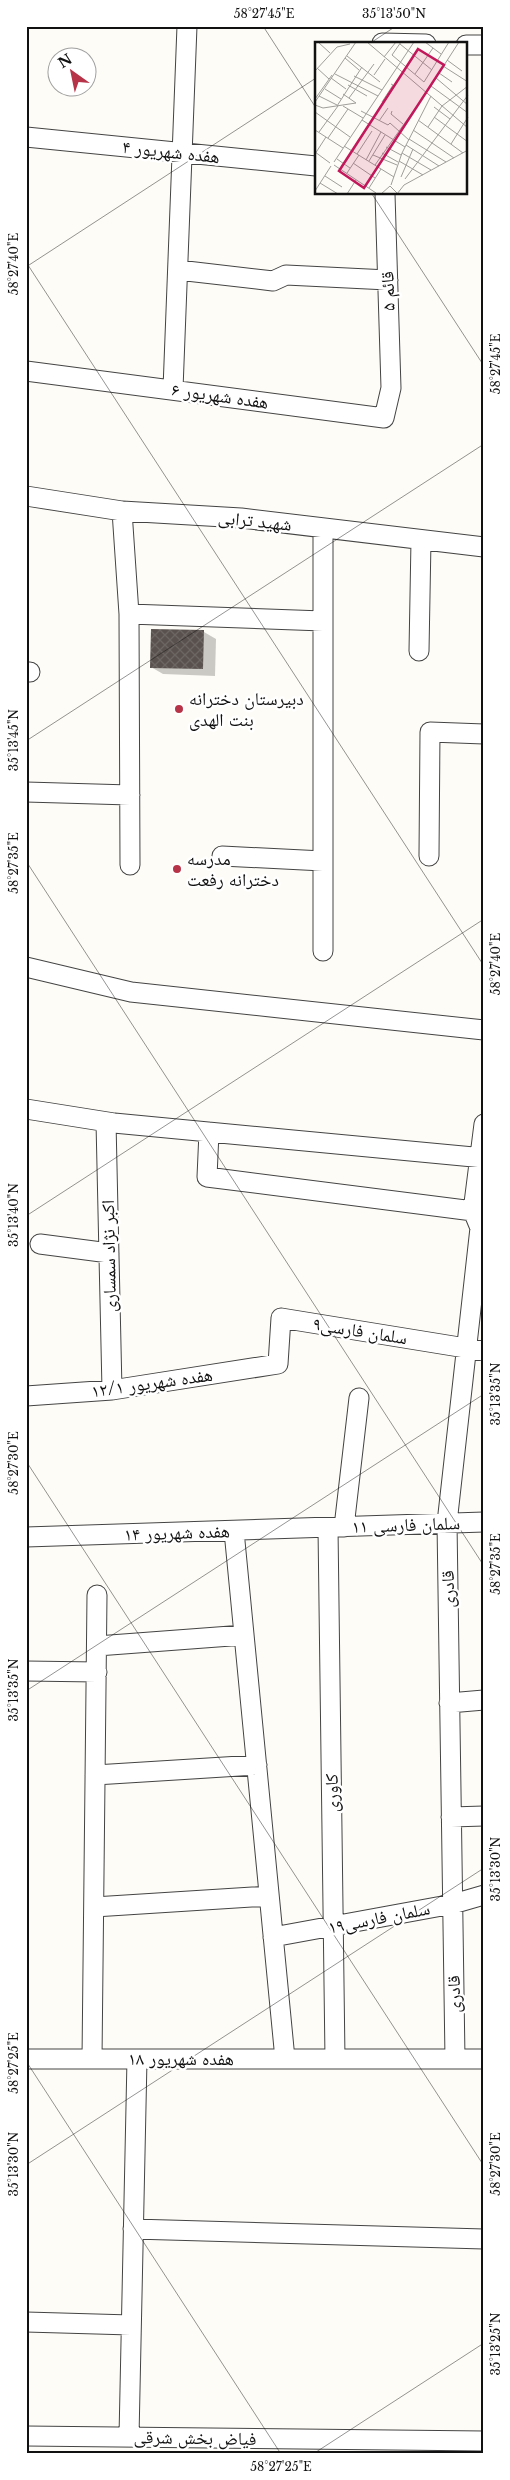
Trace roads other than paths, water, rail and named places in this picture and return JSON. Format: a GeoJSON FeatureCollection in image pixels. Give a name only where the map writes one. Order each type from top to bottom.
{"type":"FeatureCollection","features":[{"type":"Feature","properties":{"kind":"street"},"geometry":{"type":"LineString","coordinates":[[173,389],[187,26]]}},
{"type":"Feature","properties":{"kind":"street"},"geometry":{"type":"LineString","coordinates":[[382,38],[411,42]]}},
{"type":"Feature","properties":{"kind":"street"},"geometry":{"type":"LineString","coordinates":[[468,45],[484,45]]}},
{"type":"Feature","properties":{"kind":"street","name":"هفده شهریور ۴"},"geometry":{"type":"LineString","coordinates":[[26,138],[315,166]]}},
{"type":"Feature","properties":{"kind":"street","name":"قائم ۵"},"geometry":{"type":"LineString","coordinates":[[385,195],[391,388]]}},
{"type":"Feature","properties":{"kind":"street"},"geometry":{"type":"LineString","coordinates":[[178,270],[273,281],[286,275],[388,280]]}},
{"type":"Feature","properties":{"kind":"street","name":"هفده شهریور ۶"},"geometry":{"type":"LineString","coordinates":[[26,371],[384,418],[391,388]]}},
{"type":"Feature","properties":{"kind":"street","name":"شهید ترابی"},"geometry":{"type":"LineString","coordinates":[[26,496],[122,511],[241,518],[484,547]]}},
{"type":"Feature","properties":{"kind":"street"},"geometry":{"type":"LineString","coordinates":[[122,511],[129,614],[130,865]]}},
{"type":"Feature","properties":{"kind":"street"},"geometry":{"type":"LineString","coordinates":[[323,528],[323,951]]}},
{"type":"Feature","properties":{"kind":"street"},"geometry":{"type":"LineString","coordinates":[[419,651],[422,540]]}},
{"type":"Feature","properties":{"kind":"street"},"geometry":{"type":"LineString","coordinates":[[129,614],[323,621]]}},
{"type":"Feature","properties":{"kind":"street"},"geometry":{"type":"LineString","coordinates":[[429,856],[430,732],[484,734]]}},
{"type":"Feature","properties":{"kind":"street"},"geometry":{"type":"LineString","coordinates":[[26,792],[130,795]]}},
{"type":"Feature","properties":{"kind":"street"},"geometry":{"type":"LineString","coordinates":[[222,856],[323,861]]}},
{"type":"Feature","properties":{"kind":"street"},"geometry":{"type":"LineString","coordinates":[[26,966],[131,992],[484,1030]]}},
{"type":"Feature","properties":{"kind":"street"},"geometry":{"type":"LineString","coordinates":[[26,1109],[106,1122],[482,1158]]}},
{"type":"Feature","properties":{"kind":"street","name":"اکبر نژاد سمساری"},"geometry":{"type":"LineString","coordinates":[[106,1122],[112,1390]]}},
{"type":"Feature","properties":{"kind":"street","name":"قادری"},"geometry":{"type":"LineString","coordinates":[[455,2059],[447,1523],[475,1349],[482,1228],[473,1211],[482,1158],[484,1124]]}},
{"type":"Feature","properties":{"kind":"street"},"geometry":{"type":"LineString","coordinates":[[209,1132],[207,1177],[473,1211]]}},
{"type":"Feature","properties":{"kind":"street"},"geometry":{"type":"LineString","coordinates":[[40,1244],[109,1253]]}},
{"type":"Feature","properties":{"kind":"street","name":"سلمان فارسی۹"},"geometry":{"type":"LineString","coordinates":[[278,1364],[281,1318],[475,1349]]}},
{"type":"Feature","properties":{"kind":"street","name":"هفده شهریور ۱۲/۱"},"geometry":{"type":"LineString","coordinates":[[26,1396],[112,1390],[278,1364]]}},
{"type":"Feature","properties":{"kind":"street","name":"کاوری"},"geometry":{"type":"LineString","coordinates":[[336,2059],[333,1926],[336,1527],[359,1398]]}},
{"type":"Feature","properties":{"kind":"street","name":"سلمان فارسی ۱۱"},"geometry":{"type":"LineString","coordinates":[[336,1527],[484,1522]]}},
{"type":"Feature","properties":{"kind":"street","name":"هفده شهریور ۱۴"},"geometry":{"type":"LineString","coordinates":[[26,1538],[336,1527]]}},
{"type":"Feature","properties":{"kind":"street"},"geometry":{"type":"LineString","coordinates":[[234,1531],[285,2059]]}},
{"type":"Feature","properties":{"kind":"street"},"geometry":{"type":"LineString","coordinates":[[92,2059],[97,1595]]}},
{"type":"Feature","properties":{"kind":"street"},"geometry":{"type":"LineString","coordinates":[[97,1646],[244,1636]]}},
{"type":"Feature","properties":{"kind":"street"},"geometry":{"type":"LineString","coordinates":[[26,1671],[97,1672]]}},
{"type":"Feature","properties":{"kind":"street"},"geometry":{"type":"LineString","coordinates":[[450,1703],[484,1700]]}},
{"type":"Feature","properties":{"kind":"street"},"geometry":{"type":"LineString","coordinates":[[95,1775],[257,1765]]}},
{"type":"Feature","properties":{"kind":"street"},"geometry":{"type":"LineString","coordinates":[[451,1818],[484,1816]]}},
{"type":"Feature","properties":{"kind":"street","name":"سلمان فارسی۱۹"},"geometry":{"type":"LineString","coordinates":[[274,1938],[452,1904],[484,1895]]}},
{"type":"Feature","properties":{"kind":"street"},"geometry":{"type":"LineString","coordinates":[[94,1907],[270,1896]]}},
{"type":"Feature","properties":{"kind":"street","name":"هفده شهریور ۱۸"},"geometry":{"type":"LineString","coordinates":[[26,2059],[484,2059]]}},
{"type":"Feature","properties":{"kind":"street"},"geometry":{"type":"LineString","coordinates":[[129,2437],[137,2059]]}},
{"type":"Feature","properties":{"kind":"street"},"geometry":{"type":"LineString","coordinates":[[133,2229],[484,2239]]}},
{"type":"Feature","properties":{"kind":"street"},"geometry":{"type":"LineString","coordinates":[[26,2322],[131,2325]]}},
{"type":"Feature","properties":{"kind":"street","name":"فیاض بخش شرقی"},"geometry":{"type":"LineString","coordinates":[[26,2436],[129,2437],[331,2446],[484,2441]]}},
{"type":"Feature","properties":{"kind":"place","name":"دبیرستان دخترانه بنت الهدی"},"geometry":{"type":"Point","coordinates":[179,709]}},
{"type":"Feature","properties":{"kind":"place","name":"مدرسه دخترانه رفعت"},"geometry":{"type":"Point","coordinates":[177,869]}}]}
